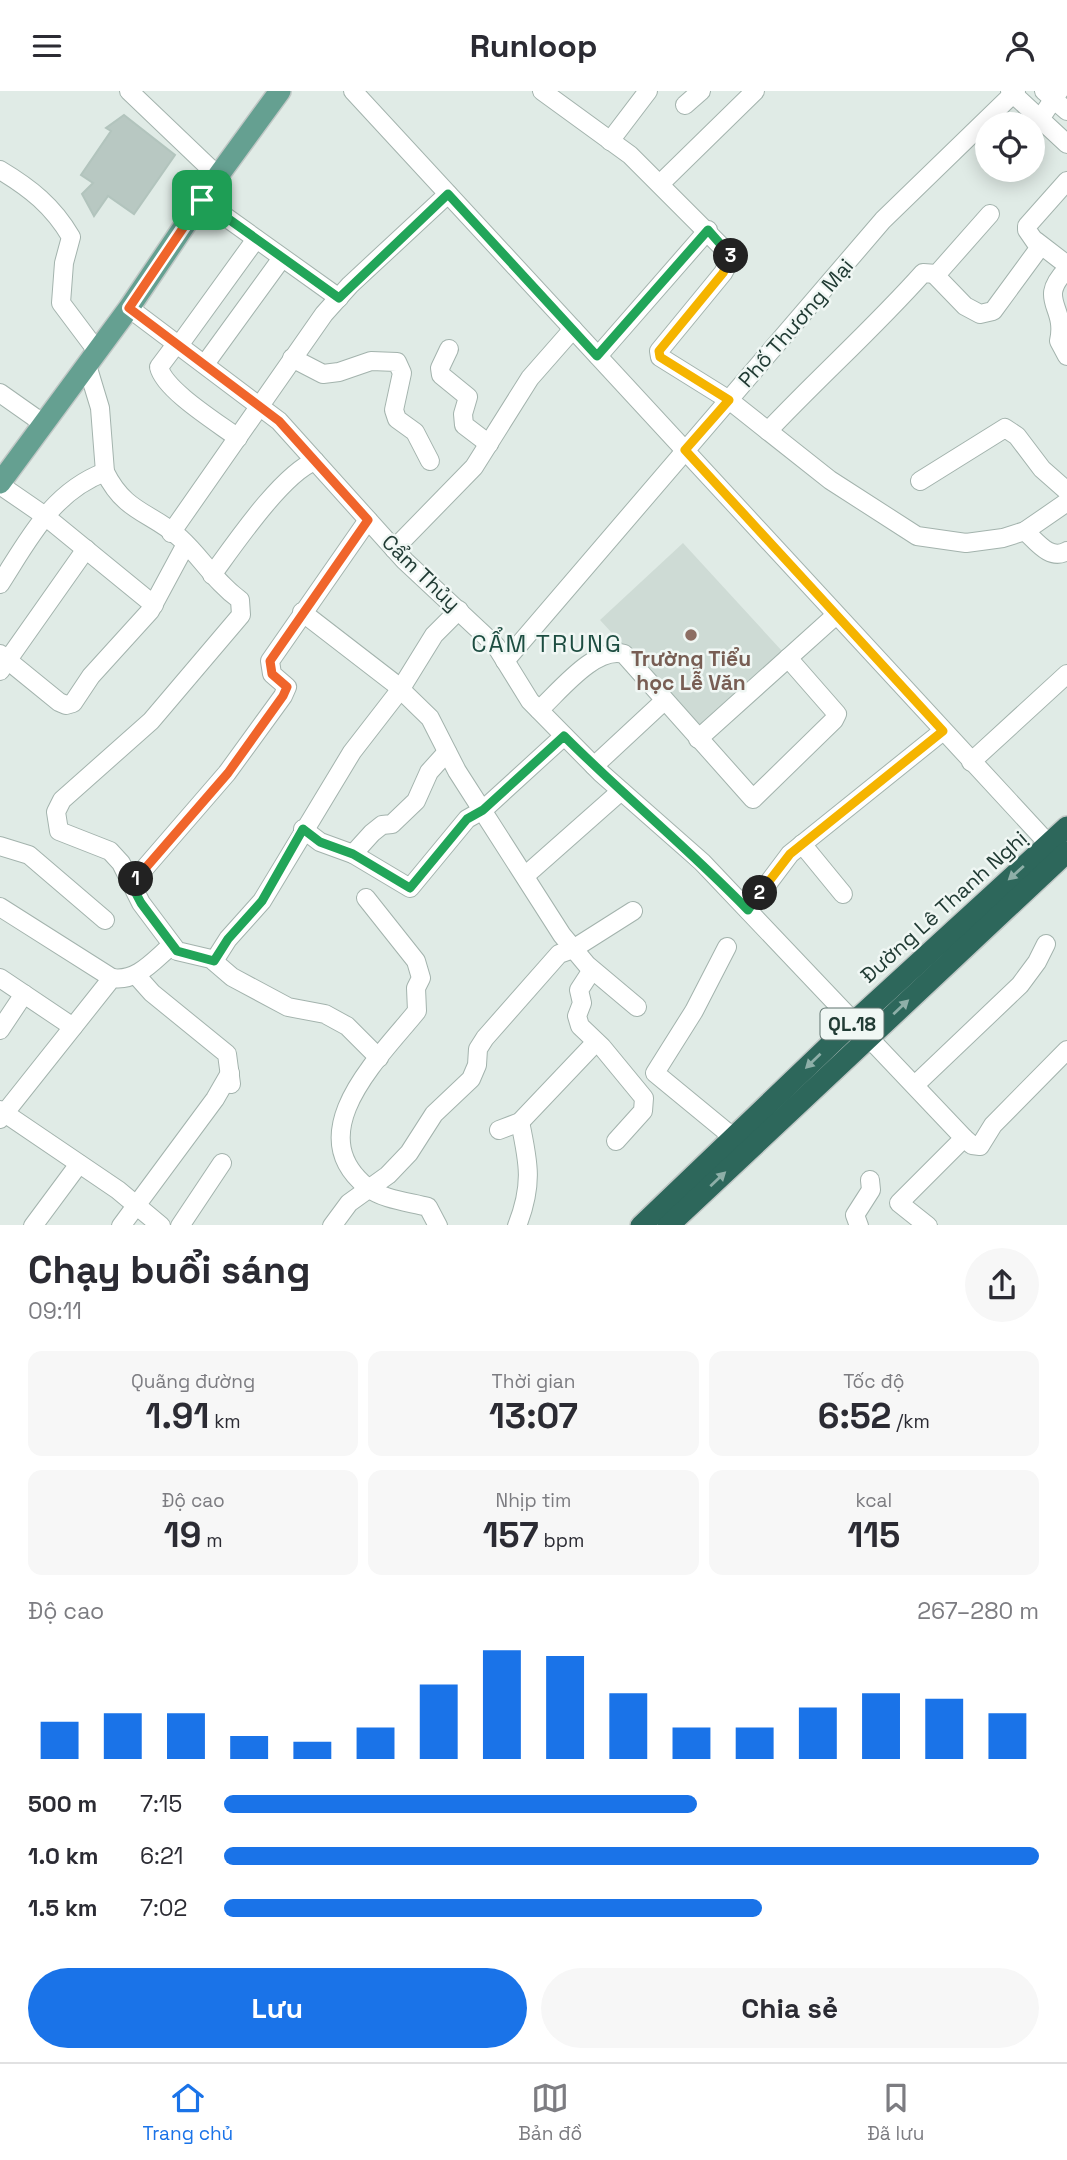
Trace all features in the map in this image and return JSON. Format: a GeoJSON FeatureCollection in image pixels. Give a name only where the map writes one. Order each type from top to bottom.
{"type":"FeatureCollection","features":[{"type":"Feature","properties":{"kind":"highway","name":"Đường Lê Thanh Nghị"},"geometry":{"type":"LineString","coordinates":[[642,1225],[734,1137],[863,1029],[1061,855],[1067,827]]}},
{"type":"Feature","properties":{"kind":"highway","name":"Đường Lê Thanh Nghị"},"geometry":{"type":"LineString","coordinates":[[669,1225],[863,1029]]}},
{"type":"Feature","properties":{"kind":"main road"},"geometry":{"type":"LineString","coordinates":[[0,484],[129,308],[218,176],[280,91]]}},
{"type":"Feature","properties":{"kind":"street"},"geometry":{"type":"LineString","coordinates":[[129,91],[218,176]]}},
{"type":"Feature","properties":{"kind":"street"},"geometry":{"type":"LineString","coordinates":[[353,91],[971,762],[1061,855]]}},
{"type":"Feature","properties":{"kind":"street"},"geometry":{"type":"LineString","coordinates":[[542,91],[661,183],[729,251],[730,262],[659,354],[729,400],[830,479],[917,536],[966,543],[1003,538],[1025,531],[1067,502]]}},
{"type":"Feature","properties":{"kind":"street"},"geometry":{"type":"LineString","coordinates":[[610,141],[648,91]]}},
{"type":"Feature","properties":{"kind":"street"},"geometry":{"type":"LineString","coordinates":[[685,105],[701,91]]}},
{"type":"Feature","properties":{"kind":"street"},"geometry":{"type":"LineString","coordinates":[[661,183],[755,91]]}},
{"type":"Feature","properties":{"kind":"street"},"geometry":{"type":"LineString","coordinates":[[1013,92],[1033,112]]}},
{"type":"Feature","properties":{"kind":"street","name":"Phố Thương Mại"},"geometry":{"type":"LineString","coordinates":[[505,661],[883,220],[1013,92]]}},
{"type":"Feature","properties":{"kind":"street"},"geometry":{"type":"LineString","coordinates":[[1045,114],[1058,101]]}},
{"type":"Feature","properties":{"kind":"street"},"geometry":{"type":"LineString","coordinates":[[1054,132],[1058,101]]}},
{"type":"Feature","properties":{"kind":"street"},"geometry":{"type":"LineString","coordinates":[[1045,124],[1067,144]]}},
{"type":"Feature","properties":{"kind":"street"},"geometry":{"type":"LineString","coordinates":[[0,170],[40,196],[59,217],[71,237],[64,263],[61,303],[92,358],[100,408],[104,472],[129,506],[171,533],[240,600],[241,615],[151,721],[62,800],[56,812],[59,831],[110,851],[121,863],[141,903],[177,951],[214,961],[233,977],[288,1007],[325,1014],[347,1027],[379,1058]]}},
{"type":"Feature","properties":{"kind":"street"},"geometry":{"type":"LineString","coordinates":[[1067,181],[1027,226],[1029,234],[1067,267],[1053,288],[1053,300],[1063,323],[1059,341],[1067,356]]}},
{"type":"Feature","properties":{"kind":"street"},"geometry":{"type":"LineString","coordinates":[[171,533],[292,358],[339,298],[448,194]]}},
{"type":"Feature","properties":{"kind":"street"},"geometry":{"type":"LineString","coordinates":[[202,200],[339,298]]}},
{"type":"Feature","properties":{"kind":"street"},"geometry":{"type":"LineString","coordinates":[[934,275],[990,214]]}},
{"type":"Feature","properties":{"kind":"street"},"geometry":{"type":"LineString","coordinates":[[597,356],[708,230]]}},
{"type":"Feature","properties":{"kind":"street"},"geometry":{"type":"LineString","coordinates":[[238,438],[162,376],[159,367],[256,239]]}},
{"type":"Feature","properties":{"kind":"street"},"geometry":{"type":"LineString","coordinates":[[768,431],[826,369],[890,310],[923,273],[934,275],[965,306],[987,314],[1031,262],[1037,251],[1036,241]]}},
{"type":"Feature","properties":{"kind":"street"},"geometry":{"type":"LineString","coordinates":[[205,364],[282,258]]}},
{"type":"Feature","properties":{"kind":"street","name":"Cẩm Thủy"},"geometry":{"type":"LineString","coordinates":[[129,308],[279,421],[394,549],[496,646],[539,710],[594,766],[702,862],[964,1138]]}},
{"type":"Feature","properties":{"kind":"street"},"geometry":{"type":"LineString","coordinates":[[394,549],[474,467],[530,378],[573,329]]}},
{"type":"Feature","properties":{"kind":"street"},"geometry":{"type":"LineString","coordinates":[[449,349],[440,368],[441,375],[468,397],[463,415],[464,425],[489,444]]}},
{"type":"Feature","properties":{"kind":"street"},"geometry":{"type":"LineString","coordinates":[[292,358],[323,374],[339,372],[372,361],[397,362],[402,373],[394,410],[397,419],[415,432],[430,461]]}},
{"type":"Feature","properties":{"kind":"street"},"geometry":{"type":"LineString","coordinates":[[0,393],[44,424]]}},
{"type":"Feature","properties":{"kind":"street"},"geometry":{"type":"LineString","coordinates":[[920,481],[1005,428],[1017,436],[1042,469],[1063,480]]}},
{"type":"Feature","properties":{"kind":"street"},"geometry":{"type":"LineString","coordinates":[[212,575],[249,524],[285,485],[315,461]]}},
{"type":"Feature","properties":{"kind":"street"},"geometry":{"type":"LineString","coordinates":[[0,585],[45,516],[80,481],[104,472]]}},
{"type":"Feature","properties":{"kind":"street"},"geometry":{"type":"LineString","coordinates":[[0,484],[45,516],[154,605]]}},
{"type":"Feature","properties":{"kind":"street"},"geometry":{"type":"LineString","coordinates":[[131,884],[228,773],[283,696],[287,687],[272,674],[270,661],[368,520]]}},
{"type":"Feature","properties":{"kind":"street"},"geometry":{"type":"LineString","coordinates":[[1025,531],[1049,552],[1058,555],[1067,551]]}},
{"type":"Feature","properties":{"kind":"street"},"geometry":{"type":"LineString","coordinates":[[86,549],[2,662],[66,705],[73,703],[91,676],[154,605],[185,546]]}},
{"type":"Feature","properties":{"kind":"street"},"geometry":{"type":"LineString","coordinates":[[214,961],[228,939],[262,901],[303,829],[352,752],[400,690],[434,635],[459,610]]}},
{"type":"Feature","properties":{"kind":"street"},"geometry":{"type":"LineString","coordinates":[[302,612],[400,690],[430,718],[447,752],[573,949],[592,970],[638,1007]]}},
{"type":"Feature","properties":{"kind":"street"},"geometry":{"type":"LineString","coordinates":[[698,739],[836,615]]}},
{"type":"Feature","properties":{"kind":"street"},"geometry":{"type":"LineString","coordinates":[[539,710],[597,657],[610,652],[624,654],[753,799],[834,720],[836,714],[789,658]]}},
{"type":"Feature","properties":{"kind":"street"},"geometry":{"type":"LineString","coordinates":[[971,762],[1067,674]]}},
{"type":"Feature","properties":{"kind":"street"},"geometry":{"type":"LineString","coordinates":[[594,766],[664,701]]}},
{"type":"Feature","properties":{"kind":"street"},"geometry":{"type":"LineString","coordinates":[[748,910],[790,854],[943,731]]}},
{"type":"Feature","properties":{"kind":"street"},"geometry":{"type":"LineString","coordinates":[[303,829],[320,842],[353,854],[410,888],[467,819],[483,810],[564,736]]}},
{"type":"Feature","properties":{"kind":"street"},"geometry":{"type":"LineString","coordinates":[[353,854],[372,833],[382,825],[392,824],[416,801],[429,772],[447,752]]}},
{"type":"Feature","properties":{"kind":"street"},"geometry":{"type":"LineString","coordinates":[[526,875],[621,791]]}},
{"type":"Feature","properties":{"kind":"street"},"geometry":{"type":"LineString","coordinates":[[802,844],[844,894]]}},
{"type":"Feature","properties":{"kind":"street"},"geometry":{"type":"LineString","coordinates":[[0,846],[29,855],[105,920]]}},
{"type":"Feature","properties":{"kind":"street"},"geometry":{"type":"LineString","coordinates":[[366,898],[416,961],[421,978],[416,988],[417,1011],[379,1058],[343,1115],[340,1139],[345,1160],[368,1188],[428,1207],[438,1225]]}},
{"type":"Feature","properties":{"kind":"street"},"geometry":{"type":"LineString","coordinates":[[0,907],[111,978],[128,979],[136,975],[172,945]]}},
{"type":"Feature","properties":{"kind":"street"},"geometry":{"type":"LineString","coordinates":[[333,1225],[349,1203],[409,1153],[434,1114],[471,1079],[477,1065],[478,1049],[485,1038],[559,954],[573,949],[633,911]]}},
{"type":"Feature","properties":{"kind":"street"},"geometry":{"type":"LineString","coordinates":[[915,1086],[1020,985],[1046,944]]}},
{"type":"Feature","properties":{"kind":"street"},"geometry":{"type":"LineString","coordinates":[[727,947],[713,977],[655,1073],[734,1137]]}},
{"type":"Feature","properties":{"kind":"street"},"geometry":{"type":"LineString","coordinates":[[592,970],[579,991],[582,1003],[577,1016],[580,1026],[644,1098],[643,1111],[616,1141]]}},
{"type":"Feature","properties":{"kind":"street"},"geometry":{"type":"LineString","coordinates":[[122,1225],[215,1099],[231,1082],[227,1054],[152,993],[136,975]]}},
{"type":"Feature","properties":{"kind":"street"},"geometry":{"type":"LineString","coordinates":[[0,978],[73,1027]]}},
{"type":"Feature","properties":{"kind":"street"},"geometry":{"type":"LineString","coordinates":[[111,978],[1,1114],[79,1164],[136,1205],[154,1223]]}},
{"type":"Feature","properties":{"kind":"street"},"geometry":{"type":"LineString","coordinates":[[0,1030],[24,994]]}},
{"type":"Feature","properties":{"kind":"street"},"geometry":{"type":"LineString","coordinates":[[499,1130],[520,1122],[596,1042]]}},
{"type":"Feature","properties":{"kind":"street"},"geometry":{"type":"LineString","coordinates":[[927,1225],[899,1203],[964,1138],[972,1145],[980,1146],[993,1125],[1067,1051]]}},
{"type":"Feature","properties":{"kind":"street"},"geometry":{"type":"LineString","coordinates":[[517,1225],[528,1195],[529,1181],[529,1165],[520,1122]]}},
{"type":"Feature","properties":{"kind":"street"},"geometry":{"type":"LineString","coordinates":[[181,1225],[222,1163]]}},
{"type":"Feature","properties":{"kind":"street"},"geometry":{"type":"LineString","coordinates":[[34,1225],[79,1164]]}},
{"type":"Feature","properties":{"kind":"street"},"geometry":{"type":"LineString","coordinates":[[859,1225],[855,1215],[871,1190],[870,1180]]}},
{"type":"Feature","properties":{"kind":"shaded area","name":"Trường Tiểu học Lễ Văn"},"geometry":{"type":"Polygon","coordinates":[[[683,543],[782,651],[699,728],[600,620],[683,543]]]}},
{"type":"Feature","properties":{"kind":"building"},"geometry":{"type":"Polygon","coordinates":[[[124,115],[175,155],[134,214],[108,196],[94,216],[82,194],[93,183],[81,175],[111,131],[106,128],[124,115]]]}},
{"type":"Feature","properties":{"kind":"place","name":"Trường Tiểu học Lễ Văn"},"geometry":{"type":"Point","coordinates":[691,635]}},
{"type":"Feature","properties":{"kind":"district","name":"CẨM TRUNG"},"geometry":{"type":"Point","coordinates":[547,644]}},
{"type":"Feature","properties":{"kind":"route"},"geometry":{"type":"LineString","coordinates":[[448,194],[597,356],[708,230],[732,257],[723,273],[659,354],[664,360],[729,400],[685,450],[943,731],[790,854],[748,910],[702,862],[601,773],[564,736],[483,810],[467,819],[410,888],[353,854],[320,842],[303,829],[262,901],[228,939],[214,961],[177,951],[141,903],[131,884],[228,773],[283,696],[287,687],[272,674],[268,667],[270,661],[368,520],[279,421],[129,308],[202,200],[339,298],[448,194]]}}]}
